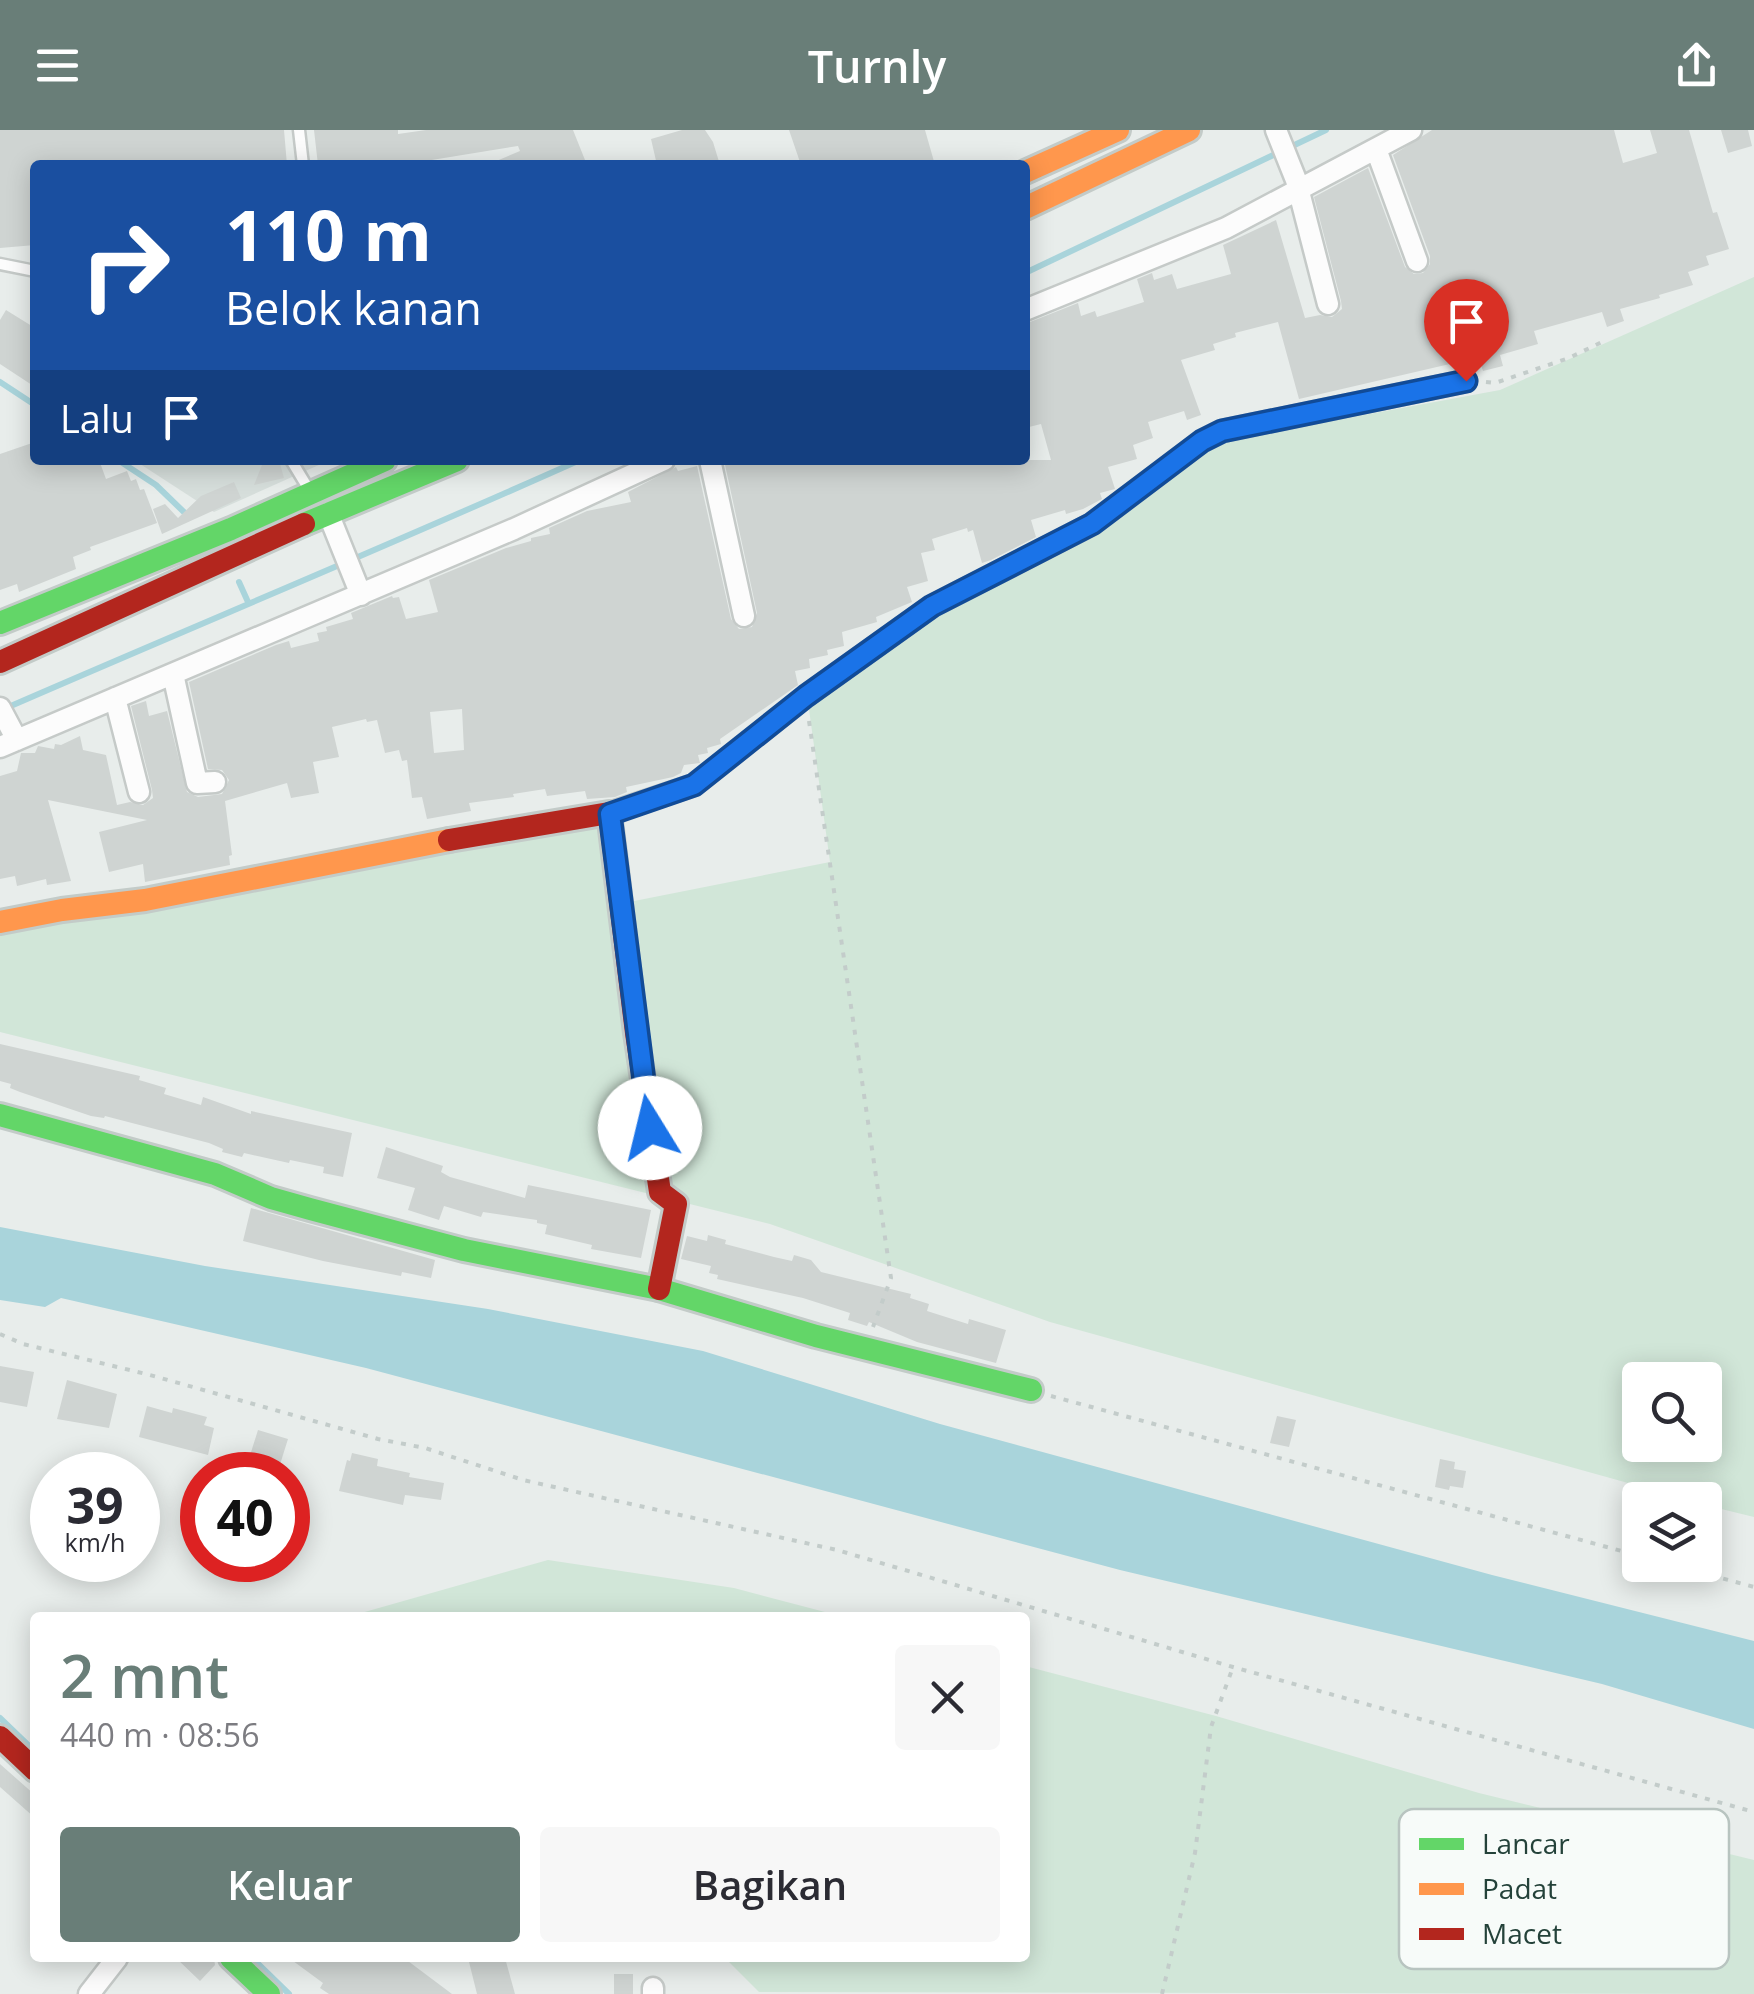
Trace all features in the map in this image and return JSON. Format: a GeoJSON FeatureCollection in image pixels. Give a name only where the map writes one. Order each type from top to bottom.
{"type":"FeatureCollection","features":[{"type":"Feature","properties":{"kind":"main road"},"geometry":{"type":"LineString","coordinates":[[1030,170],[1118,130]]}},
{"type":"Feature","properties":{"kind":"main road"},"geometry":{"type":"LineString","coordinates":[[1030,206],[1190,130]]}},
{"type":"Feature","properties":{"kind":"main road"},"geometry":{"type":"LineString","coordinates":[[0,624],[374,465]]}},
{"type":"Feature","properties":{"kind":"main road"},"geometry":{"type":"LineString","coordinates":[[0,662],[333,524],[447,465]]}},
{"type":"Feature","properties":{"kind":"main road"},"geometry":{"type":"LineString","coordinates":[[0,922],[145,900],[424,844],[610,814],[660,1192],[676,1204],[659,1288]]}},
{"type":"Feature","properties":{"kind":"main road"},"geometry":{"type":"LineString","coordinates":[[0,1114],[215,1174],[270,1198],[310,1209],[445,1245],[659,1288],[816,1336],[1031,1390]]}},
{"type":"Feature","properties":{"kind":"main road"},"geometry":{"type":"LineString","coordinates":[[0,1737],[30,1765]]}},
{"type":"Feature","properties":{"kind":"main road"},"geometry":{"type":"LineString","coordinates":[[235,1962],[269,1994]]}},
{"type":"Feature","properties":{"kind":"street"},"geometry":{"type":"LineString","coordinates":[[1276,130],[1298,186],[1328,304]]}},
{"type":"Feature","properties":{"kind":"street"},"geometry":{"type":"LineString","coordinates":[[1030,308],[1226,228],[1298,186],[1411,130]]}},
{"type":"Feature","properties":{"kind":"street"},"geometry":{"type":"LineString","coordinates":[[1376,149],[1417,262]]}},
{"type":"Feature","properties":{"kind":"street"},"geometry":{"type":"LineString","coordinates":[[610,814],[694,785],[806,696],[932,606],[1092,524],[1202,441],[1222,431],[1466,381]]}},
{"type":"Feature","properties":{"kind":"street"},"geometry":{"type":"LineString","coordinates":[[0,708],[10,740],[172,674],[358,587],[652,465]]}},
{"type":"Feature","properties":{"kind":"street"},"geometry":{"type":"LineString","coordinates":[[711,465],[744,616]]}},
{"type":"Feature","properties":{"kind":"street"},"geometry":{"type":"LineString","coordinates":[[333,524],[358,587]]}},
{"type":"Feature","properties":{"kind":"street"},"geometry":{"type":"LineString","coordinates":[[172,674],[197,783],[215,782]]}},
{"type":"Feature","properties":{"kind":"street"},"geometry":{"type":"LineString","coordinates":[[114,698],[138,792]]}},
{"type":"Feature","properties":{"kind":"street"},"geometry":{"type":"LineString","coordinates":[[89,1994],[114,1962]]}},
{"type":"Feature","properties":{"kind":"lane"},"geometry":{"type":"LineString","coordinates":[[299,130],[302,160]]}},
{"type":"Feature","properties":{"kind":"lane"},"geometry":{"type":"LineString","coordinates":[[0,264],[30,270]]}},
{"type":"Feature","properties":{"kind":"lane"},"geometry":{"type":"LineString","coordinates":[[294,465],[312,493]]}},
{"type":"Feature","properties":{"kind":"path"},"geometry":{"type":"LineString","coordinates":[[1466,381],[1495,382],[1569,358],[1604,341]]}},
{"type":"Feature","properties":{"kind":"path"},"geometry":{"type":"LineString","coordinates":[[806,696],[891,1278],[872,1330]]}},
{"type":"Feature","properties":{"kind":"path"},"geometry":{"type":"LineString","coordinates":[[0,1334],[23,1344],[378,1439],[425,1448],[523,1480],[836,1550],[1233,1667],[1754,1812]]}},
{"type":"Feature","properties":{"kind":"path"},"geometry":{"type":"LineString","coordinates":[[1031,1390],[1622,1551]]}},
{"type":"Feature","properties":{"kind":"path"},"geometry":{"type":"LineString","coordinates":[[1722,1578],[1754,1587]]}},
{"type":"Feature","properties":{"kind":"path"},"geometry":{"type":"LineString","coordinates":[[1162,1994],[1194,1852],[1211,1727],[1233,1667]]}},
{"type":"Feature","properties":{"kind":"shaded area"},"geometry":{"type":"Polygon","coordinates":[[[142,465],[319,465],[214,512],[142,465]]]}},
{"type":"Feature","properties":{"kind":"green space"},"geometry":{"type":"Polygon","coordinates":[[[1754,277],[1754,1517],[1722,1509],[1722,1482],[1624,1482],[1050,1322],[770,1224],[0,1032],[0,930],[597,824],[609,906],[830,862],[808,702],[924,614],[1091,531],[1201,445],[1500,390],[1754,277]]]}},
{"type":"Feature","properties":{"kind":"green space"},"geometry":{"type":"Polygon","coordinates":[[[548,1560],[734,1588],[825,1612],[365,1612],[548,1560]]]}},
{"type":"Feature","properties":{"kind":"green space"},"geometry":{"type":"Polygon","coordinates":[[[1030,1667],[1545,1809],[1399,1809],[1399,1969],[1729,1969],[1729,1854],[1754,1860],[1754,1994],[759,1992],[729,1962],[1030,1962],[1030,1667]]]}},
{"type":"Feature","properties":{"kind":"water"},"geometry":{"type":"Polygon","coordinates":[[[0,1227],[205,1266],[488,1309],[703,1351],[940,1424],[1492,1575],[1754,1641],[1754,1729],[1602,1684],[1120,1570],[366,1368],[61,1298],[45,1307],[0,1300],[0,1227]]]}},
{"type":"Feature","properties":{"kind":"building"},"geometry":{"type":"Polygon","coordinates":[[[0,130],[284,130],[287,160],[30,160],[30,245],[0,248],[0,130]]]}},
{"type":"Feature","properties":{"kind":"building"},"geometry":{"type":"Polygon","coordinates":[[[314,130],[398,130],[398,134],[426,130],[573,130],[585,160],[499,160],[520,151],[518,146],[432,160],[317,160],[314,130]]]}},
{"type":"Feature","properties":{"kind":"building"},"geometry":{"type":"Polygon","coordinates":[[[682,130],[705,130],[718,160],[656,160],[651,139],[682,130]]]}},
{"type":"Feature","properties":{"kind":"building"},"geometry":{"type":"Polygon","coordinates":[[[789,130],[925,130],[934,160],[799,160],[789,130]]]}},
{"type":"Feature","properties":{"kind":"building"},"geometry":{"type":"Polygon","coordinates":[[[1432,130],[1614,130],[1623,163],[1657,153],[1650,130],[1689,130],[1713,213],[1717,212],[1729,249],[1706,256],[1709,265],[1688,272],[1693,285],[1620,309],[1624,321],[1607,327],[1602,312],[1534,331],[1538,344],[1500,355],[1503,366],[1483,371],[1481,365],[1470,368],[1467,360],[1299,399],[1278,322],[1235,333],[1236,337],[1213,344],[1215,350],[1181,360],[1201,415],[1187,420],[1184,411],[1148,422],[1153,438],[1133,445],[1137,459],[1108,467],[1115,489],[1100,493],[1102,499],[1083,509],[1031,520],[1036,537],[982,563],[973,530],[968,532],[967,528],[932,539],[935,550],[921,553],[928,581],[907,587],[912,602],[876,617],[877,622],[842,632],[844,646],[809,659],[810,668],[795,671],[798,685],[720,739],[721,744],[698,755],[700,763],[684,765],[681,773],[673,777],[626,787],[627,792],[615,797],[587,799],[585,791],[547,796],[545,789],[513,794],[514,797],[469,803],[471,811],[427,819],[422,797],[412,798],[407,760],[402,761],[399,750],[385,753],[377,720],[366,719],[332,727],[339,757],[313,762],[319,793],[291,798],[287,783],[225,801],[230,865],[145,882],[143,864],[109,872],[99,832],[147,820],[48,800],[71,881],[47,885],[46,879],[17,886],[15,876],[0,879],[0,776],[17,771],[21,753],[35,753],[38,746],[54,749],[55,744],[80,736],[83,750],[106,755],[117,805],[143,805],[153,798],[131,706],[146,701],[149,716],[167,711],[187,792],[198,797],[222,794],[229,780],[222,770],[208,769],[189,682],[276,645],[289,641],[291,648],[319,641],[317,633],[327,631],[326,627],[353,619],[351,613],[392,596],[399,597],[406,619],[438,612],[429,580],[531,538],[550,534],[549,528],[587,511],[631,502],[628,492],[676,467],[678,471],[697,466],[731,619],[739,629],[752,627],[757,613],[725,465],[1030,465],[1030,460],[1051,460],[1041,424],[1030,427],[1030,322],[1078,303],[1081,316],[1095,311],[1097,317],[1144,302],[1137,279],[1152,273],[1154,280],[1172,274],[1177,289],[1231,274],[1223,245],[1276,220],[1305,318],[1332,317],[1342,309],[1341,301],[1314,197],[1368,168],[1405,267],[1414,274],[1423,273],[1430,264],[1393,155],[1432,130]],[[462,709],[430,712],[434,753],[464,750],[462,709]]]}},
{"type":"Feature","properties":{"kind":"building"},"geometry":{"type":"Polygon","coordinates":[[[1721,130],[1748,130],[1752,146],[1728,153],[1721,130]]]}},
{"type":"Feature","properties":{"kind":"building"},"geometry":{"type":"Polygon","coordinates":[[[6,310],[30,325],[30,384],[0,364],[0,320],[6,310]]]}},
{"type":"Feature","properties":{"kind":"building"},"geometry":{"type":"Polygon","coordinates":[[[30,444],[30,465],[101,465],[106,479],[127,471],[131,481],[136,479],[140,490],[144,489],[157,523],[90,547],[91,550],[73,557],[76,569],[19,592],[17,584],[0,590],[0,454],[30,444]]]}},
{"type":"Feature","properties":{"kind":"building"},"geometry":{"type":"Polygon","coordinates":[[[262,465],[280,465],[284,478],[254,485],[262,465]]]}},
{"type":"Feature","properties":{"kind":"building"},"geometry":{"type":"Polygon","coordinates":[[[234,482],[241,498],[162,534],[153,509],[165,504],[178,518],[201,496],[234,482]]]}},
{"type":"Feature","properties":{"kind":"building"},"geometry":{"type":"Polygon","coordinates":[[[0,1044],[140,1076],[139,1080],[166,1088],[164,1094],[201,1105],[203,1097],[251,1114],[352,1133],[343,1177],[323,1173],[324,1167],[222,1152],[223,1149],[209,1143],[105,1116],[91,1116],[20,1092],[0,1081],[0,1044]]]}},
{"type":"Feature","properties":{"kind":"building"},"geometry":{"type":"Polygon","coordinates":[[[386,1147],[443,1166],[441,1172],[450,1177],[525,1198],[528,1185],[651,1210],[641,1258],[591,1249],[592,1245],[545,1234],[547,1225],[537,1220],[483,1212],[481,1217],[444,1206],[439,1220],[408,1210],[415,1188],[377,1178],[386,1147]]]}},
{"type":"Feature","properties":{"kind":"building"},"geometry":{"type":"Polygon","coordinates":[[[251,1208],[435,1260],[431,1278],[323,1261],[243,1241],[251,1208]]]}},
{"type":"Feature","properties":{"kind":"building"},"geometry":{"type":"Polygon","coordinates":[[[708,1235],[726,1240],[725,1244],[774,1257],[792,1261],[794,1255],[811,1260],[821,1272],[911,1294],[910,1298],[929,1304],[927,1311],[968,1324],[969,1319],[1006,1330],[996,1363],[917,1342],[869,1322],[867,1326],[848,1320],[850,1313],[803,1298],[717,1279],[718,1275],[709,1273],[711,1266],[681,1259],[687,1236],[707,1241],[708,1235]]]}},
{"type":"Feature","properties":{"kind":"building"},"geometry":{"type":"Polygon","coordinates":[[[0,1366],[34,1372],[27,1407],[0,1402],[0,1366]]]}},
{"type":"Feature","properties":{"kind":"building"},"geometry":{"type":"Polygon","coordinates":[[[67,1380],[117,1394],[109,1428],[57,1419],[67,1380]]]}},
{"type":"Feature","properties":{"kind":"building"},"geometry":{"type":"Polygon","coordinates":[[[147,1406],[207,1417],[204,1425],[214,1428],[209,1452],[139,1437],[147,1406]]]}},
{"type":"Feature","properties":{"kind":"building"},"geometry":{"type":"Polygon","coordinates":[[[1277,1416],[1296,1420],[1289,1447],[1270,1443],[1277,1416]]]}},
{"type":"Feature","properties":{"kind":"building"},"geometry":{"type":"Polygon","coordinates":[[[258,1430],[288,1439],[284,1452],[251,1452],[258,1430]]]}},
{"type":"Feature","properties":{"kind":"building"},"geometry":{"type":"Polygon","coordinates":[[[352,1453],[378,1459],[377,1466],[410,1473],[409,1477],[444,1483],[441,1500],[405,1495],[403,1505],[339,1491],[352,1453]]]}},
{"type":"Feature","properties":{"kind":"building"},"geometry":{"type":"Polygon","coordinates":[[[1440,1459],[1455,1462],[1454,1469],[1466,1471],[1463,1488],[1435,1487],[1440,1459]]]}},
{"type":"Feature","properties":{"kind":"building"},"geometry":{"type":"Polygon","coordinates":[[[0,1764],[30,1791],[30,1814],[0,1787],[0,1764]]]}},
{"type":"Feature","properties":{"kind":"building"},"geometry":{"type":"Polygon","coordinates":[[[180,1962],[215,1962],[200,1981],[180,1962]]]}},
{"type":"Feature","properties":{"kind":"building"},"geometry":{"type":"Polygon","coordinates":[[[294,1962],[409,1962],[452,1994],[329,1994],[320,1988],[323,1983],[294,1962]]]}},
{"type":"Feature","properties":{"kind":"building"},"geometry":{"type":"Polygon","coordinates":[[[469,1962],[506,1962],[515,1994],[477,1994],[469,1962]]]}},
{"type":"Feature","properties":{"kind":"building"},"geometry":{"type":"Polygon","coordinates":[[[614,1974],[633,1974],[633,1994],[614,1994],[614,1974]]]}},
{"type":"Feature","properties":{"kind":"waterway"},"geometry":{"type":"LineString","coordinates":[[1030,271],[1326,130]]}},
{"type":"Feature","properties":{"kind":"waterway"},"geometry":{"type":"LineString","coordinates":[[0,382],[30,402]]}},
{"type":"Feature","properties":{"kind":"waterway"},"geometry":{"type":"LineString","coordinates":[[126,465],[156,485],[187,515]]}},
{"type":"Feature","properties":{"kind":"waterway"},"geometry":{"type":"LineString","coordinates":[[6,708],[569,465]]}},
{"type":"Feature","properties":{"kind":"waterway"},"geometry":{"type":"LineString","coordinates":[[239,582],[248,602]]}},
{"type":"Feature","properties":{"kind":"waterway"},"geometry":{"type":"LineString","coordinates":[[0,1718],[28,1745]]}},
{"type":"Feature","properties":{"kind":"waterway"},"geometry":{"type":"LineString","coordinates":[[256,1962],[289,1994]]}},
{"type":"Feature","properties":{"kind":"traffic: fast"},"geometry":{"type":"LineString","coordinates":[[0,623],[231,529],[374,465]]}},
{"type":"Feature","properties":{"kind":"traffic: fast"},"geometry":{"type":"LineString","coordinates":[[304,524],[445,465]]}},
{"type":"Feature","properties":{"kind":"traffic: fast"},"geometry":{"type":"LineString","coordinates":[[0,1115],[215,1174],[271,1198],[310,1209],[464,1250],[659,1289],[816,1336],[1031,1390]]}},
{"type":"Feature","properties":{"kind":"traffic: fast"},"geometry":{"type":"LineString","coordinates":[[235,1962],[269,1994]]}},
{"type":"Feature","properties":{"kind":"traffic: slow"},"geometry":{"type":"LineString","coordinates":[[1030,170],[1118,130]]}},
{"type":"Feature","properties":{"kind":"traffic: slow"},"geometry":{"type":"LineString","coordinates":[[1030,206],[1189,130]]}},
{"type":"Feature","properties":{"kind":"traffic: slow"},"geometry":{"type":"LineString","coordinates":[[0,922],[145,900],[449,840]]}},
{"type":"Feature","properties":{"kind":"traffic: jam"},"geometry":{"type":"LineString","coordinates":[[0,662],[304,524]]}},
{"type":"Feature","properties":{"kind":"traffic: jam"},"geometry":{"type":"LineString","coordinates":[[449,840],[609,813],[660,1192],[676,1204],[659,1289]]}},
{"type":"Feature","properties":{"kind":"traffic: jam"},"geometry":{"type":"LineString","coordinates":[[0,1737],[30,1765]]}},
{"type":"Feature","properties":{"kind":"route"},"geometry":{"type":"LineString","coordinates":[[650,1128],[610,814],[694,785],[806,696],[932,606],[1092,524],[1202,441],[1222,431],[1466,381]]}}]}
